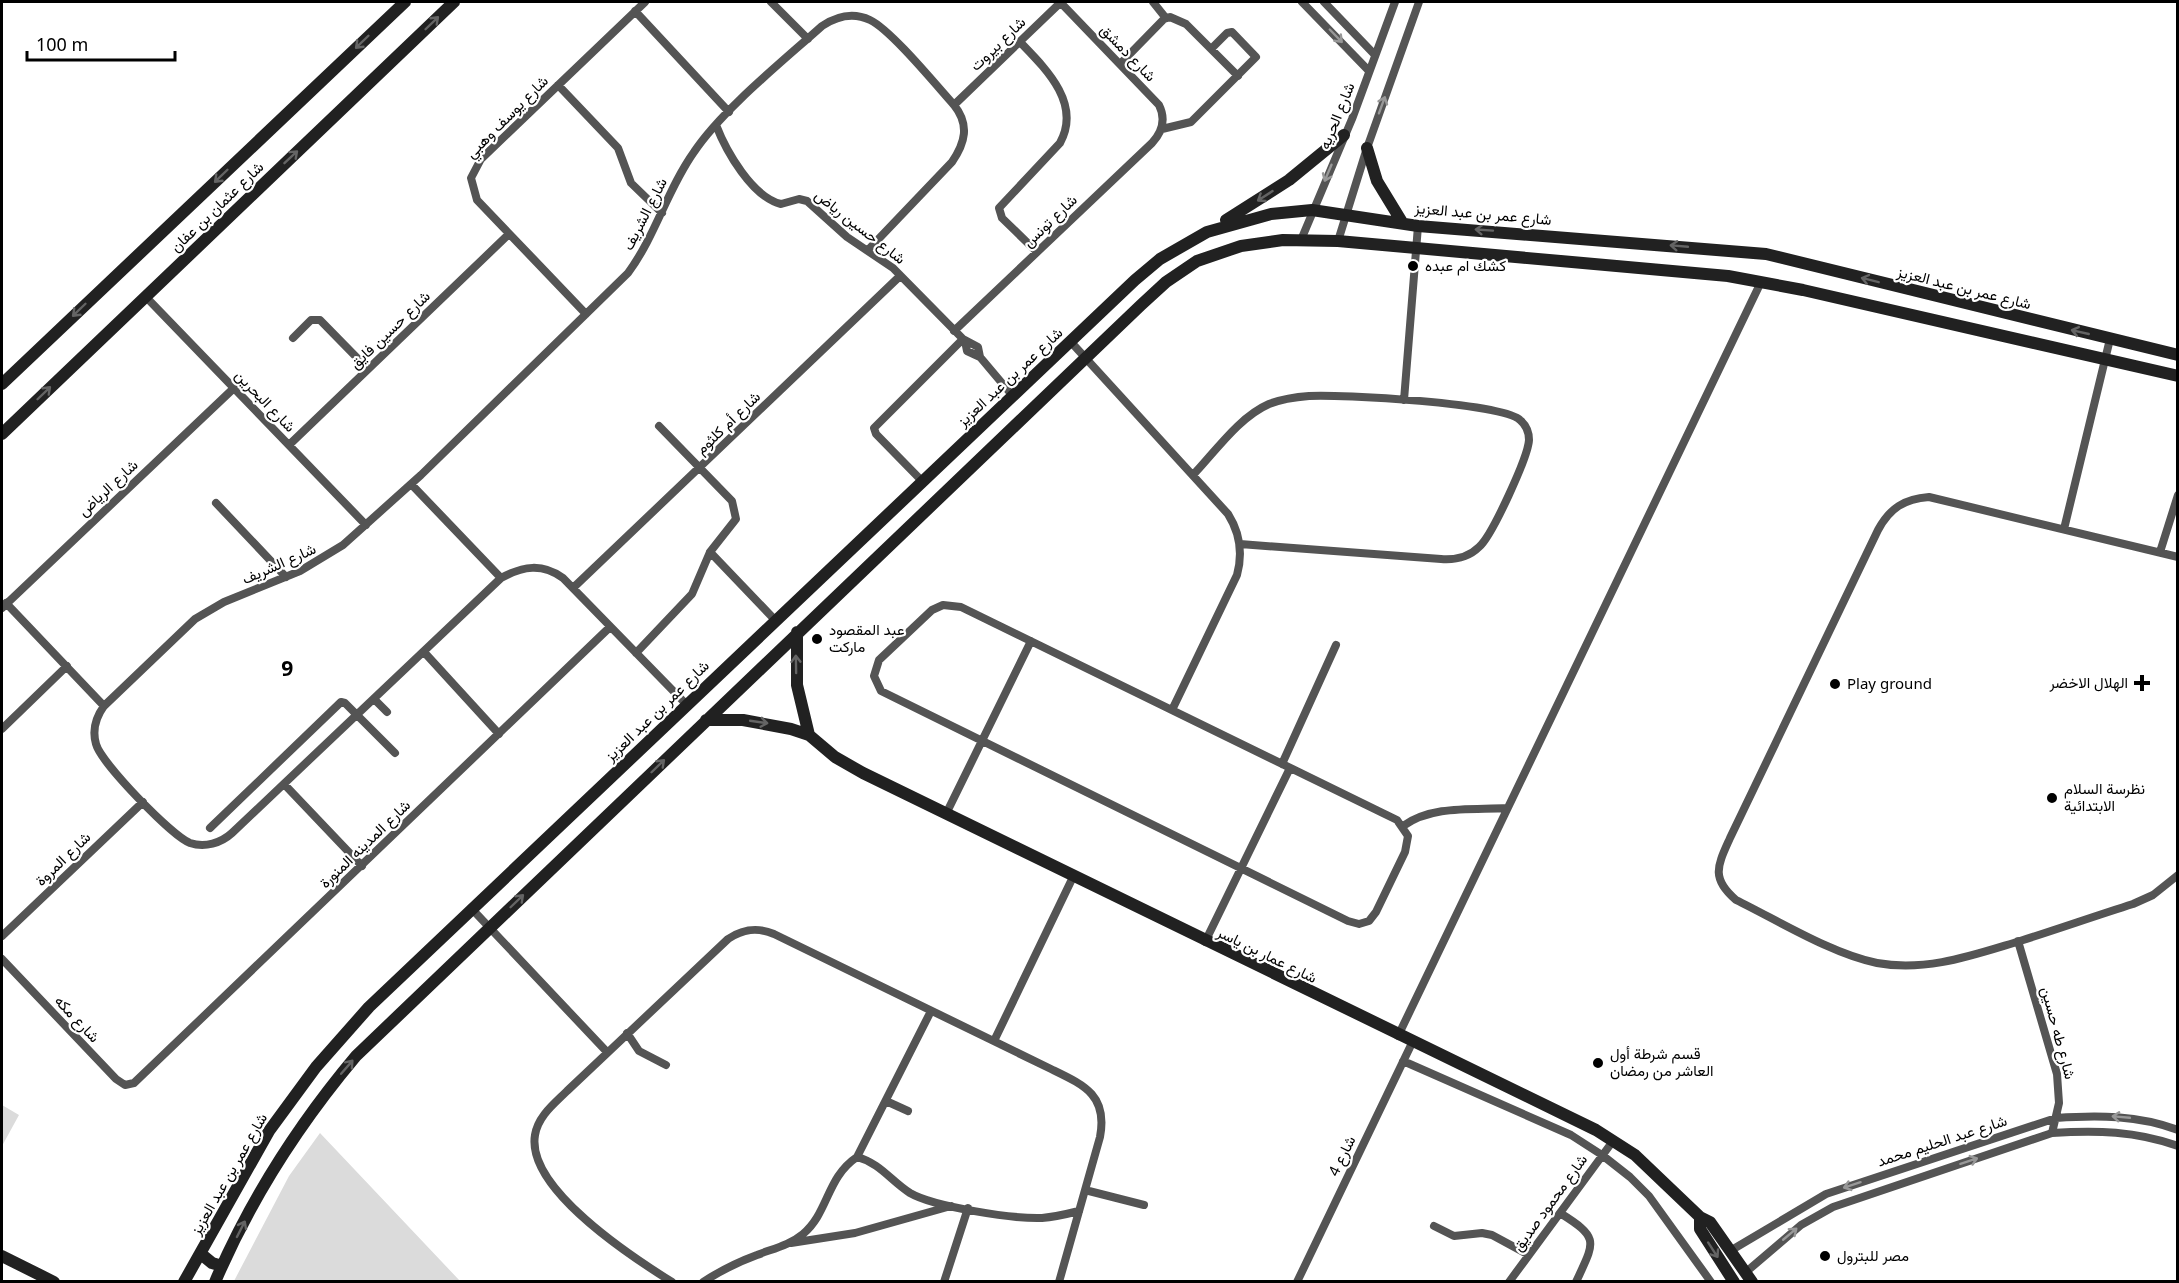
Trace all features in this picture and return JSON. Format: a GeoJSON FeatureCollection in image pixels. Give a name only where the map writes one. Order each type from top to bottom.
{"type":"FeatureCollection","features":[{"type":"Feature","properties":{"kind":"street","name":"شارع عثمان بن عفان"},"geometry":{"type":"LineString","coordinates":[[2,384],[405,2]]}},
{"type":"Feature","properties":{"kind":"street","name":"شارع عثمان بن عفان"},"geometry":{"type":"LineString","coordinates":[[2,434],[454,2]]}},
{"type":"Feature","properties":{"kind":"street","name":"شارع يوسف وهبي"},"geometry":{"type":"LineString","coordinates":[[586,314],[477,200],[471,186],[472,170],[480,159],[645,2]]}},
{"type":"Feature","properties":{"kind":"street"},"geometry":{"type":"LineString","coordinates":[[771,2],[808,39]]}},
{"type":"Feature","properties":{"kind":"street","name":"شارع بيروت"},"geometry":{"type":"LineString","coordinates":[[954,105],[1060,2]]}},
{"type":"Feature","properties":{"kind":"street","name":"شارع دمشق"},"geometry":{"type":"LineString","coordinates":[[1060,2],[1159,105],[1163,117],[1162,129]]}},
{"type":"Feature","properties":{"kind":"street"},"geometry":{"type":"LineString","coordinates":[[1153,2],[1165,17],[1182,21],[1238,76]]}},
{"type":"Feature","properties":{"kind":"street"},"geometry":{"type":"LineString","coordinates":[[1302,2],[1369,71]]}},
{"type":"Feature","properties":{"kind":"street"},"geometry":{"type":"LineString","coordinates":[[1324,2],[1375,55]]}},
{"type":"Feature","properties":{"kind":"street","name":"شارع الحريه"},"geometry":{"type":"LineString","coordinates":[[1301,240],[1395,2]]}},
{"type":"Feature","properties":{"kind":"street"},"geometry":{"type":"LineString","coordinates":[[1338,241],[1367,148],[1419,2]]}},
{"type":"Feature","properties":{"kind":"street"},"geometry":{"type":"LineString","coordinates":[[635,11],[729,112]]}},
{"type":"Feature","properties":{"kind":"street","name":"شارع الشريف"},"geometry":{"type":"LineString","coordinates":[[686,704],[573,588],[558,575],[539,567],[519,569],[501,578],[227,838],[206,845],[194,844],[180,838],[143,802],[97,749],[95,726],[104,706],[195,619],[224,602],[286,577],[328,556],[411,484],[628,273],[649,241],[689,159],[729,112],[822,26],[839,17],[852,15],[868,19],[884,31],[960,112],[965,129],[957,154],[940,176],[868,250]]}},
{"type":"Feature","properties":{"kind":"street"},"geometry":{"type":"LineString","coordinates":[[1120,64],[1165,17]]}},
{"type":"Feature","properties":{"kind":"street"},"geometry":{"type":"LineString","coordinates":[[1162,129],[1191,122],[1256,56],[1234,32],[1227,33],[1211,49]]}},
{"type":"Feature","properties":{"kind":"street"},"geometry":{"type":"LineString","coordinates":[[1020,42],[1057,84],[1066,116],[1065,130],[1060,143],[999,208],[1000,215],[1036,252]]}},
{"type":"Feature","properties":{"kind":"street"},"geometry":{"type":"LineString","coordinates":[[558,85],[618,148],[631,183],[662,213]]}},
{"type":"Feature","properties":{"kind":"street","name":"شارع حسين رياض"},"geometry":{"type":"LineString","coordinates":[[717,125],[736,165],[763,194],[781,204],[799,199],[807,201],[847,237],[868,250],[900,276],[964,340],[967,351],[980,357],[1012,395]]}},
{"type":"Feature","properties":{"kind":"street","name":"شارع تونس"},"geometry":{"type":"LineString","coordinates":[[954,331],[1152,143],[1162,129]]}},
{"type":"Feature","properties":{"kind":"street"},"geometry":{"type":"LineString","coordinates":[[1208,232],[1289,180],[1344,135]]}},
{"type":"Feature","properties":{"kind":"street"},"geometry":{"type":"LineString","coordinates":[[1367,148],[1377,181],[1402,222]]}},
{"type":"Feature","properties":{"kind":"street","name":"شارع عمر بن عبد العزيز"},"geometry":{"type":"LineString","coordinates":[[184,1281],[201,1254],[253,1156],[316,1067],[369,1007],[1070,341],[1160,259],[1208,232],[1271,214],[1312,210],[1418,226],[1766,254],[2178,355]]}},
{"type":"Feature","properties":{"kind":"street"},"geometry":{"type":"LineString","coordinates":[[1404,400],[1418,226]]}},
{"type":"Feature","properties":{"kind":"street","name":"شارع حسين فايق"},"geometry":{"type":"LineString","coordinates":[[289,445],[509,234]]}},
{"type":"Feature","properties":{"kind":"street"},"geometry":{"type":"LineString","coordinates":[[215,1281],[267,1177],[329,1089],[386,1025],[1166,282],[1197,261],[1264,241],[1338,241],[1728,276],[1803,290],[2178,376]]}},
{"type":"Feature","properties":{"kind":"street","name":"شارع أم كلثوم"},"geometry":{"type":"LineString","coordinates":[[573,588],[900,276]]}},
{"type":"Feature","properties":{"kind":"street"},"geometry":{"type":"LineString","coordinates":[[1398,1036],[1761,282]]}},
{"type":"Feature","properties":{"kind":"street","name":"شارع البحرين"},"geometry":{"type":"LineString","coordinates":[[145,296],[366,525]]}},
{"type":"Feature","properties":{"kind":"street"},"geometry":{"type":"LineString","coordinates":[[293,338],[310,320],[320,320],[368,369]]}},
{"type":"Feature","properties":{"kind":"street"},"geometry":{"type":"LineString","coordinates":[[2064,529],[2110,339]]}},
{"type":"Feature","properties":{"kind":"street"},"geometry":{"type":"LineString","coordinates":[[922,481],[876,434],[874,428],[964,340]]}},
{"type":"Feature","properties":{"kind":"street"},"geometry":{"type":"LineString","coordinates":[[1070,341],[1228,514],[1240,544],[1237,575],[1172,710]]}},
{"type":"Feature","properties":{"kind":"street","name":"شارع الرياض"},"geometry":{"type":"LineString","coordinates":[[4,606],[234,388]]}},
{"type":"Feature","properties":{"kind":"street"},"geometry":{"type":"LineString","coordinates":[[1192,475],[1246,419],[1269,404],[1294,397],[1404,400],[1509,412],[1525,425],[1528,440],[1525,454],[1496,524],[1480,547],[1468,555],[1448,560],[1240,544]]}},
{"type":"Feature","properties":{"kind":"street"},"geometry":{"type":"LineString","coordinates":[[636,653],[688,599],[710,552],[733,525],[737,513],[732,501],[659,426]]}},
{"type":"Feature","properties":{"kind":"street"},"geometry":{"type":"LineString","coordinates":[[411,484],[501,578]]}},
{"type":"Feature","properties":{"kind":"street"},"geometry":{"type":"LineString","coordinates":[[2160,552],[2178,495]]}},
{"type":"Feature","properties":{"kind":"street"},"geometry":{"type":"LineString","coordinates":[[2178,557],[1929,497],[1913,498],[1898,505],[1886,516],[1730,838],[1718,868],[1719,880],[1725,891],[1736,900],[1851,956],[1877,963],[1934,965],[2019,941],[2133,904],[2152,895],[2178,875]]}},
{"type":"Feature","properties":{"kind":"street"},"geometry":{"type":"LineString","coordinates":[[216,503],[286,577]]}},
{"type":"Feature","properties":{"kind":"street"},"geometry":{"type":"LineString","coordinates":[[710,552],[775,620]]}},
{"type":"Feature","properties":{"kind":"street"},"geometry":{"type":"LineString","coordinates":[[943,605],[955,605],[1172,710],[1397,820],[1408,836],[1406,852],[1376,912],[1364,923],[1353,924],[881,691],[874,676],[876,665],[932,610],[943,605]]}},
{"type":"Feature","properties":{"kind":"street"},"geometry":{"type":"LineString","coordinates":[[4,606],[67,666],[104,706]]}},
{"type":"Feature","properties":{"kind":"street","name":"شارع المدينه المنورة"},"geometry":{"type":"LineString","coordinates":[[137,1081],[610,627]]}},
{"type":"Feature","properties":{"kind":"street"},"geometry":{"type":"LineString","coordinates":[[797,632],[797,685],[809,735]]}},
{"type":"Feature","properties":{"kind":"street"},"geometry":{"type":"LineString","coordinates":[[946,814],[1031,641]]}},
{"type":"Feature","properties":{"kind":"street"},"geometry":{"type":"LineString","coordinates":[[1205,942],[1241,869],[1336,645]]}},
{"type":"Feature","properties":{"kind":"street"},"geometry":{"type":"LineString","coordinates":[[424,652],[499,734]]}},
{"type":"Feature","properties":{"kind":"street"},"geometry":{"type":"LineString","coordinates":[[2,729],[67,666]]}},
{"type":"Feature","properties":{"kind":"street"},"geometry":{"type":"LineString","coordinates":[[374,699],[387,712]]}},
{"type":"Feature","properties":{"kind":"street"},"geometry":{"type":"LineString","coordinates":[[210,828],[339,703],[345,703],[395,753]]}},
{"type":"Feature","properties":{"kind":"street","name":"شارع عمار بن ياسر"},"geometry":{"type":"LineString","coordinates":[[706,720],[757,721],[809,735],[849,765],[946,814],[1398,1036],[1579,1122],[1613,1141],[1656,1173],[1700,1217],[1710,1222],[1749,1277]]}},
{"type":"Feature","properties":{"kind":"street"},"geometry":{"type":"LineString","coordinates":[[284,784],[362,866]]}},
{"type":"Feature","properties":{"kind":"street","name":"شارع المروة"},"geometry":{"type":"LineString","coordinates":[[2,936],[143,802]]}},
{"type":"Feature","properties":{"kind":"street"},"geometry":{"type":"LineString","coordinates":[[1403,826],[1415,818],[1436,812],[1507,808]]}},
{"type":"Feature","properties":{"kind":"street"},"geometry":{"type":"LineString","coordinates":[[994,1041],[1073,877]]}},
{"type":"Feature","properties":{"kind":"street"},"geometry":{"type":"LineString","coordinates":[[471,908],[607,1052]]}},
{"type":"Feature","properties":{"kind":"street"},"geometry":{"type":"LineString","coordinates":[[672,1281],[618,1244],[566,1201],[546,1178],[536,1157],[534,1137],[541,1118],[627,1033],[728,939],[752,930],[774,934],[1081,1084],[1097,1101],[1102,1125],[1059,1281]]}},
{"type":"Feature","properties":{"kind":"street","name":"شارع طه حسين"},"geometry":{"type":"LineString","coordinates":[[2019,941],[2057,1074],[2059,1104],[2052,1133]]}},
{"type":"Feature","properties":{"kind":"street","name":"شارع مكه"},"geometry":{"type":"LineString","coordinates":[[2,959],[116,1079],[125,1085],[137,1081]]}},
{"type":"Feature","properties":{"kind":"street"},"geometry":{"type":"LineString","coordinates":[[703,1281],[746,1260],[788,1244],[801,1236],[812,1224],[838,1173],[857,1157],[931,1011]]}},
{"type":"Feature","properties":{"kind":"street"},"geometry":{"type":"LineString","coordinates":[[627,1033],[639,1051],[666,1065]]}},
{"type":"Feature","properties":{"kind":"street","name":"شارع 4"},"geometry":{"type":"LineString","coordinates":[[1297,1281],[1412,1042]]}},
{"type":"Feature","properties":{"kind":"street"},"geometry":{"type":"LineString","coordinates":[[1403,1061],[1570,1135],[1602,1155],[1630,1177],[1648,1196],[1712,1281]]}},
{"type":"Feature","properties":{"kind":"street"},"geometry":{"type":"LineString","coordinates":[[886,1101],[908,1111]]}},
{"type":"Feature","properties":{"kind":"street","name":"شارع عبد الحليم محمد"},"geometry":{"type":"LineString","coordinates":[[1730,1251],[1809,1204],[1845,1187],[2056,1118],[2094,1115],[2132,1118],[2178,1130]]}},
{"type":"Feature","properties":{"kind":"street","name":"شارع عبد الحليم محمد"},"geometry":{"type":"LineString","coordinates":[[1749,1277],[1815,1215],[1851,1200],[2052,1133],[2088,1130],[2124,1132],[2178,1146]]}},
{"type":"Feature","properties":{"kind":"street","name":"شارع محمود صديق"},"geometry":{"type":"LineString","coordinates":[[1509,1281],[1613,1141]]}},
{"type":"Feature","properties":{"kind":"street"},"geometry":{"type":"LineString","coordinates":[[857,1157],[877,1165],[902,1188],[920,1198],[968,1208],[1040,1218],[1079,1211]]}},
{"type":"Feature","properties":{"kind":"street"},"geometry":{"type":"LineString","coordinates":[[1085,1190],[1144,1205]]}},
{"type":"Feature","properties":{"kind":"street"},"geometry":{"type":"LineString","coordinates":[[1809,1204],[1815,1215]]}},
{"type":"Feature","properties":{"kind":"street"},"geometry":{"type":"LineString","coordinates":[[788,1244],[855,1233],[953,1205]]}},
{"type":"Feature","properties":{"kind":"street"},"geometry":{"type":"LineString","coordinates":[[944,1281],[968,1208]]}},
{"type":"Feature","properties":{"kind":"street"},"geometry":{"type":"LineString","coordinates":[[1560,1213],[1580,1226],[1591,1240],[1591,1249],[1576,1281]]}},
{"type":"Feature","properties":{"kind":"street","name":"شارع عمار بن ياسر"},"geometry":{"type":"LineString","coordinates":[[1700,1217],[1700,1229],[1734,1281]]}},
{"type":"Feature","properties":{"kind":"street"},"geometry":{"type":"LineString","coordinates":[[1434,1226],[1454,1236],[1482,1233],[1492,1235],[1529,1255]]}},
{"type":"Feature","properties":{"kind":"street"},"geometry":{"type":"LineString","coordinates":[[201,1254],[212,1263],[222,1266]]}},
{"type":"Feature","properties":{"kind":"street"},"geometry":{"type":"LineString","coordinates":[[2,1256],[54,1281]]}},
{"type":"Feature","properties":{"kind":"shaded area"},"geometry":{"type":"Polygon","coordinates":[[[2,1105],[19,1115],[2,1146],[2,1105]]]}},
{"type":"Feature","properties":{"kind":"shaded area"},"geometry":{"type":"Polygon","coordinates":[[[320,1133],[460,1281],[234,1281],[289,1176],[320,1133]]]}},
{"type":"Feature","properties":{"kind":"place","name":"كشك ام عبده"},"geometry":{"type":"Point","coordinates":[1413,266]}},
{"type":"Feature","properties":{"kind":"place","name":"عبد المقصود ماركت"},"geometry":{"type":"Point","coordinates":[817,639]}},
{"type":"Feature","properties":{"kind":"place","name":"الهلال الاخضر"},"geometry":{"type":"Point","coordinates":[2142,683]}},
{"type":"Feature","properties":{"kind":"place","name":"Play ground"},"geometry":{"type":"Point","coordinates":[1835,684]}},
{"type":"Feature","properties":{"kind":"place","name":"نظرسة السلام الابتدائية"},"geometry":{"type":"Point","coordinates":[2052,798]}},
{"type":"Feature","properties":{"kind":"place","name":"قسم شرطة أول العاشر من رمضان"},"geometry":{"type":"Point","coordinates":[1598,1063]}},
{"type":"Feature","properties":{"kind":"place","name":"مصر للبترول"},"geometry":{"type":"Point","coordinates":[1825,1256]}},
{"type":"Feature","properties":{"kind":"district","name":"9"},"geometry":{"type":"Point","coordinates":[288,669]}}]}
